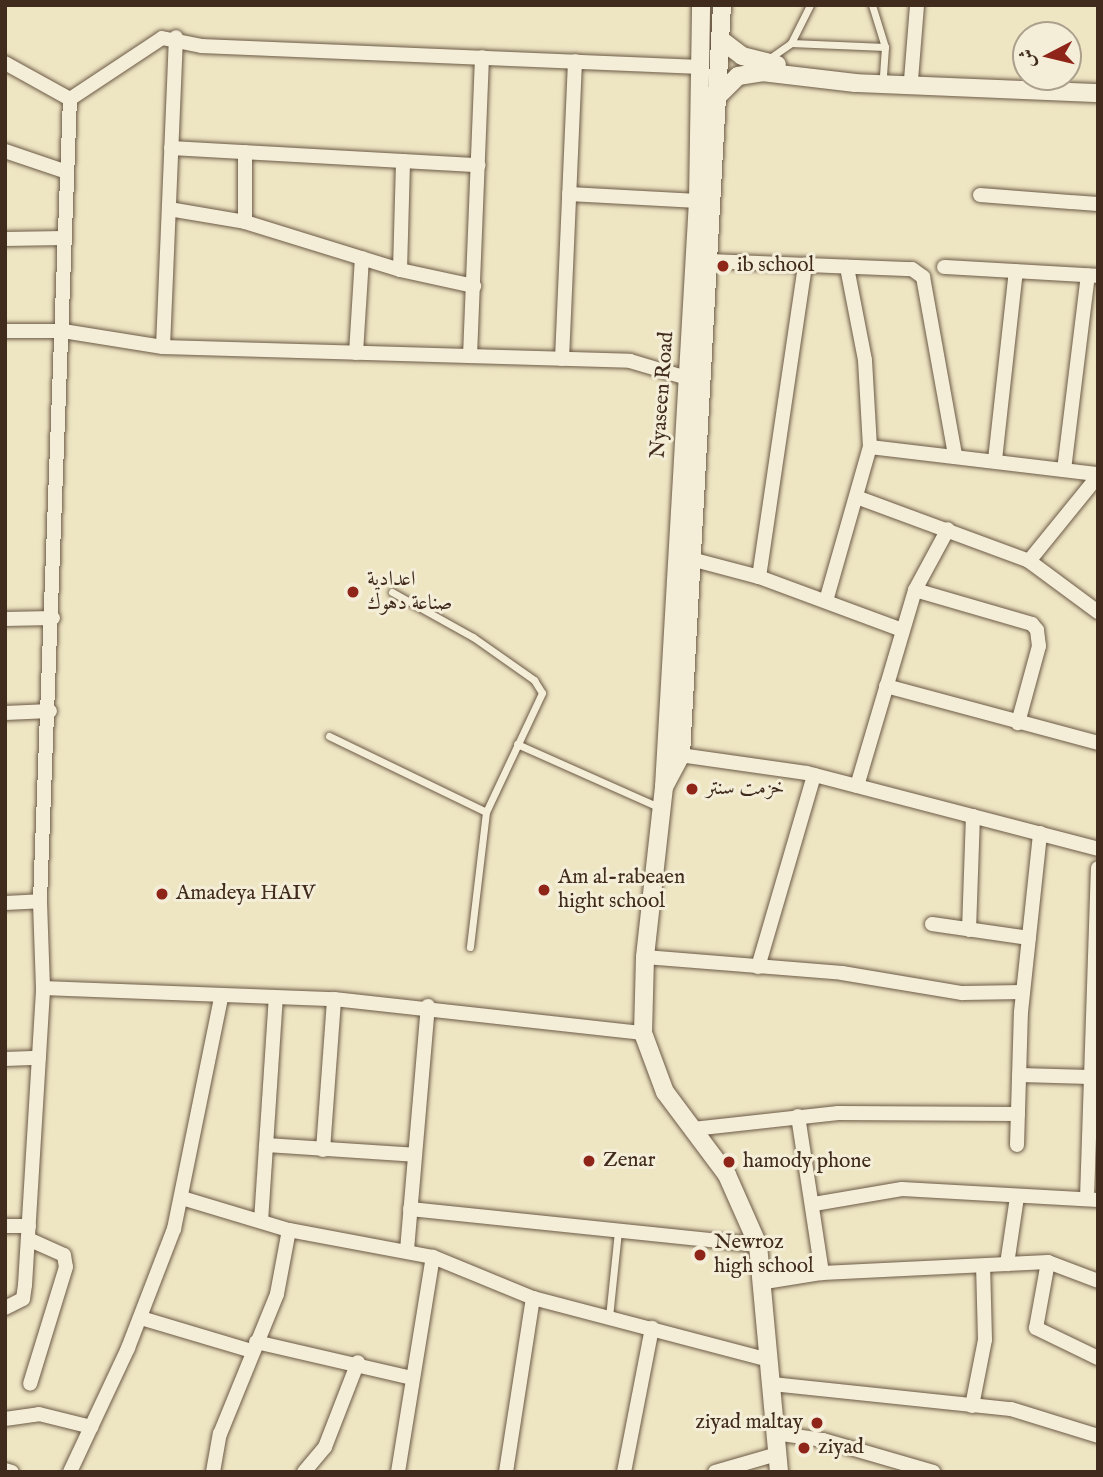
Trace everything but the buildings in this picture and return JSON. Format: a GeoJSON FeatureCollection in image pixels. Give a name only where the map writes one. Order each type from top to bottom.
{"type":"FeatureCollection","features":[{"type":"Feature","properties":{"kind":"street","name":"Nyaseen Road"},"geometry":{"type":"LineString","coordinates":[[681,755],[709,261],[704,222],[698,201],[701,5]]}},
{"type":"Feature","properties":{"kind":"street","name":"Nyaseen Road"},"geometry":{"type":"LineString","coordinates":[[664,787],[662,752],[687,379],[720,94],[722,5]]}},
{"type":"Feature","properties":{"kind":"street"},"geometry":{"type":"LineString","coordinates":[[911,80],[917,5]]}},
{"type":"Feature","properties":{"kind":"street"},"geometry":{"type":"LineString","coordinates":[[70,99],[147,43],[176,37],[202,46],[701,68]]}},
{"type":"Feature","properties":{"kind":"street"},"geometry":{"type":"LineString","coordinates":[[163,347],[176,37]]}},
{"type":"Feature","properties":{"kind":"street"},"geometry":{"type":"LineString","coordinates":[[722,40],[745,65],[1098,93]]}},
{"type":"Feature","properties":{"kind":"street"},"geometry":{"type":"LineString","coordinates":[[470,356],[482,57]]}},
{"type":"Feature","properties":{"kind":"street"},"geometry":{"type":"LineString","coordinates":[[562,359],[575,61]]}},
{"type":"Feature","properties":{"kind":"street"},"geometry":{"type":"LineString","coordinates":[[720,94],[745,65],[764,63],[911,80],[1098,86]]}},
{"type":"Feature","properties":{"kind":"street"},"geometry":{"type":"LineString","coordinates":[[5,64],[70,99]]}},
{"type":"Feature","properties":{"kind":"street"},"geometry":{"type":"LineString","coordinates":[[5,1308],[23,1299],[43,988],[40,901],[50,711],[70,99]]}},
{"type":"Feature","properties":{"kind":"street"},"geometry":{"type":"LineString","coordinates":[[172,148],[479,165]]}},
{"type":"Feature","properties":{"kind":"street"},"geometry":{"type":"LineString","coordinates":[[5,151],[67,172]]}},
{"type":"Feature","properties":{"kind":"street"},"geometry":{"type":"LineString","coordinates":[[245,152],[245,222]]}},
{"type":"Feature","properties":{"kind":"street"},"geometry":{"type":"LineString","coordinates":[[400,270],[403,161]]}},
{"type":"Feature","properties":{"kind":"street"},"geometry":{"type":"LineString","coordinates":[[569,194],[698,201]]}},
{"type":"Feature","properties":{"kind":"street"},"geometry":{"type":"LineString","coordinates":[[980,195],[1098,204]]}},
{"type":"Feature","properties":{"kind":"street"},"geometry":{"type":"LineString","coordinates":[[169,209],[245,222],[400,270],[474,286]]}},
{"type":"Feature","properties":{"kind":"street"},"geometry":{"type":"LineString","coordinates":[[5,239],[64,238]]}},
{"type":"Feature","properties":{"kind":"street"},"geometry":{"type":"LineString","coordinates":[[356,353],[362,258]]}},
{"type":"Feature","properties":{"kind":"street"},"geometry":{"type":"LineString","coordinates":[[709,261],[912,269],[923,277],[955,455]]}},
{"type":"Feature","properties":{"kind":"street"},"geometry":{"type":"LineString","coordinates":[[759,576],[805,264]]}},
{"type":"Feature","properties":{"kind":"street"},"geometry":{"type":"LineString","coordinates":[[826,601],[859,498],[870,447],[865,359],[847,267]]}},
{"type":"Feature","properties":{"kind":"street"},"geometry":{"type":"LineString","coordinates":[[944,267],[1093,276],[1064,470]]}},
{"type":"Feature","properties":{"kind":"street"},"geometry":{"type":"LineString","coordinates":[[995,460],[1016,271]]}},
{"type":"Feature","properties":{"kind":"street"},"geometry":{"type":"LineString","coordinates":[[5,331],[63,331],[163,347],[630,361],[687,379]]}},
{"type":"Feature","properties":{"kind":"street"},"geometry":{"type":"LineString","coordinates":[[870,447],[955,455],[1098,475]]}},
{"type":"Feature","properties":{"kind":"street"},"geometry":{"type":"LineString","coordinates":[[1029,561],[1098,475]]}},
{"type":"Feature","properties":{"kind":"street"},"geometry":{"type":"LineString","coordinates":[[859,498],[1029,561],[1095,603]]}},
{"type":"Feature","properties":{"kind":"street"},"geometry":{"type":"LineString","coordinates":[[857,786],[915,590],[948,529]]}},
{"type":"Feature","properties":{"kind":"street"},"geometry":{"type":"LineString","coordinates":[[691,559],[759,576],[902,630]]}},
{"type":"Feature","properties":{"kind":"street"},"geometry":{"type":"LineString","coordinates":[[915,590],[1032,624],[1039,646],[1018,723]]}},
{"type":"Feature","properties":{"kind":"street"},"geometry":{"type":"LineString","coordinates":[[5,619],[53,618]]}},
{"type":"Feature","properties":{"kind":"street"},"geometry":{"type":"LineString","coordinates":[[886,686],[1098,743]]}},
{"type":"Feature","properties":{"kind":"street"},"geometry":{"type":"LineString","coordinates":[[5,712],[50,711]]}},
{"type":"Feature","properties":{"kind":"street"},"geometry":{"type":"LineString","coordinates":[[662,752],[814,775],[1098,849]]}},
{"type":"Feature","properties":{"kind":"street"},"geometry":{"type":"LineString","coordinates":[[681,755],[664,787],[645,957],[643,1033],[665,1092],[727,1175],[758,1245],[765,1282],[778,1463],[715,1472]]}},
{"type":"Feature","properties":{"kind":"street"},"geometry":{"type":"LineString","coordinates":[[758,967],[814,775]]}},
{"type":"Feature","properties":{"kind":"street"},"geometry":{"type":"LineString","coordinates":[[969,930],[973,816]]}},
{"type":"Feature","properties":{"kind":"street"},"geometry":{"type":"LineString","coordinates":[[1017,1145],[1023,992],[1040,833]]}},
{"type":"Feature","properties":{"kind":"street"},"geometry":{"type":"LineString","coordinates":[[814,1204],[902,1189],[1092,1199],[1095,1140],[1091,1077],[1098,868]]}},
{"type":"Feature","properties":{"kind":"street"},"geometry":{"type":"LineString","coordinates":[[5,902],[40,901]]}},
{"type":"Feature","properties":{"kind":"street"},"geometry":{"type":"LineString","coordinates":[[932,924],[1029,938]]}},
{"type":"Feature","properties":{"kind":"street"},"geometry":{"type":"LineString","coordinates":[[645,957],[758,967],[962,993],[1023,992]]}},
{"type":"Feature","properties":{"kind":"street"},"geometry":{"type":"LineString","coordinates":[[43,988],[221,997],[334,999],[428,1006],[643,1033]]}},
{"type":"Feature","properties":{"kind":"street"},"geometry":{"type":"LineString","coordinates":[[74,1470],[141,1318],[182,1198],[221,997]]}},
{"type":"Feature","properties":{"kind":"street"},"geometry":{"type":"LineString","coordinates":[[261,1221],[276,998]]}},
{"type":"Feature","properties":{"kind":"street"},"geometry":{"type":"LineString","coordinates":[[323,1150],[334,999]]}},
{"type":"Feature","properties":{"kind":"street"},"geometry":{"type":"LineString","coordinates":[[407,1250],[428,1006]]}},
{"type":"Feature","properties":{"kind":"street"},"geometry":{"type":"LineString","coordinates":[[5,1059],[39,1058]]}},
{"type":"Feature","properties":{"kind":"street"},"geometry":{"type":"LineString","coordinates":[[1019,1075],[1091,1077]]}},
{"type":"Feature","properties":{"kind":"street"},"geometry":{"type":"LineString","coordinates":[[693,1129],[798,1116],[1018,1114]]}},
{"type":"Feature","properties":{"kind":"street"},"geometry":{"type":"LineString","coordinates":[[798,1116],[814,1204],[822,1273]]}},
{"type":"Feature","properties":{"kind":"street"},"geometry":{"type":"LineString","coordinates":[[266,1145],[415,1154]]}},
{"type":"Feature","properties":{"kind":"street"},"geometry":{"type":"LineString","coordinates":[[1007,1264],[1017,1197]]}},
{"type":"Feature","properties":{"kind":"street"},"geometry":{"type":"LineString","coordinates":[[182,1198],[289,1230],[433,1257],[533,1297],[769,1360]]}},
{"type":"Feature","properties":{"kind":"street"},"geometry":{"type":"LineString","coordinates":[[410,1209],[618,1227],[758,1245]]}},
{"type":"Feature","properties":{"kind":"street"},"geometry":{"type":"LineString","coordinates":[[5,1226],[29,1232],[64,1255],[66,1267],[30,1384]]}},
{"type":"Feature","properties":{"kind":"street"},"geometry":{"type":"LineString","coordinates":[[213,1472],[220,1434],[276,1294],[289,1230]]}},
{"type":"Feature","properties":{"kind":"street"},"geometry":{"type":"LineString","coordinates":[[398,1472],[433,1257]]}},
{"type":"Feature","properties":{"kind":"street"},"geometry":{"type":"LineString","coordinates":[[765,1282],[822,1273],[1048,1262],[1098,1281]]}},
{"type":"Feature","properties":{"kind":"street"},"geometry":{"type":"LineString","coordinates":[[1048,1262],[1037,1328],[1098,1358]]}},
{"type":"Feature","properties":{"kind":"street"},"geometry":{"type":"LineString","coordinates":[[972,1406],[985,1340],[983,1266]]}},
{"type":"Feature","properties":{"kind":"street"},"geometry":{"type":"LineString","coordinates":[[506,1472],[533,1297]]}},
{"type":"Feature","properties":{"kind":"street"},"geometry":{"type":"LineString","coordinates":[[141,1318],[254,1346],[358,1362],[412,1378]]}},
{"type":"Feature","properties":{"kind":"street"},"geometry":{"type":"LineString","coordinates":[[624,1472],[652,1328]]}},
{"type":"Feature","properties":{"kind":"street"},"geometry":{"type":"LineString","coordinates":[[304,1472],[325,1447],[358,1362]]}},
{"type":"Feature","properties":{"kind":"street"},"geometry":{"type":"LineString","coordinates":[[772,1384],[1011,1409],[1098,1436]]}},
{"type":"Feature","properties":{"kind":"street"},"geometry":{"type":"LineString","coordinates":[[5,1419],[39,1413],[91,1427]]}},
{"type":"Feature","properties":{"kind":"street"},"geometry":{"type":"LineString","coordinates":[[775,1433],[823,1440],[914,1469],[933,1472]]}},
{"type":"Feature","properties":{"kind":"street"},"geometry":{"type":"LineString","coordinates":[[5,1470],[12,1472]]}},
{"type":"Feature","properties":{"kind":"lane"},"geometry":{"type":"LineString","coordinates":[[764,63],[791,43],[810,5]]}},
{"type":"Feature","properties":{"kind":"lane"},"geometry":{"type":"LineString","coordinates":[[872,5],[885,47],[883,78]]}},
{"type":"Feature","properties":{"kind":"lane"},"geometry":{"type":"LineString","coordinates":[[791,43],[885,47]]}},
{"type":"Feature","properties":{"kind":"lane"},"geometry":{"type":"LineString","coordinates":[[392,592],[473,637],[534,680],[542,693],[486,812],[470,947]]}},
{"type":"Feature","properties":{"kind":"lane"},"geometry":{"type":"LineString","coordinates":[[329,736],[486,812]]}},
{"type":"Feature","properties":{"kind":"lane"},"geometry":{"type":"LineString","coordinates":[[517,744],[662,808]]}},
{"type":"Feature","properties":{"kind":"lane"},"geometry":{"type":"LineString","coordinates":[[609,1317],[618,1227]]}},
{"type":"Feature","properties":{"kind":"place","name":"ib school"},"geometry":{"type":"Point","coordinates":[723,266]}},
{"type":"Feature","properties":{"kind":"place","name":"اعدادية صناعة دهوك"},"geometry":{"type":"Point","coordinates":[353,592]}},
{"type":"Feature","properties":{"kind":"place","name":"خزمت سنتر"},"geometry":{"type":"Point","coordinates":[692,789]}},
{"type":"Feature","properties":{"kind":"place","name":"Am al-rabeaen hight school"},"geometry":{"type":"Point","coordinates":[544,890]}},
{"type":"Feature","properties":{"kind":"place","name":"Amadeya HAIV"},"geometry":{"type":"Point","coordinates":[162,894]}},
{"type":"Feature","properties":{"kind":"place","name":"Zenar"},"geometry":{"type":"Point","coordinates":[589,1161]}},
{"type":"Feature","properties":{"kind":"place","name":"hamody phone"},"geometry":{"type":"Point","coordinates":[729,1162]}},
{"type":"Feature","properties":{"kind":"place","name":"Newroz high school"},"geometry":{"type":"Point","coordinates":[700,1255]}},
{"type":"Feature","properties":{"kind":"place","name":"ziyad maltay"},"geometry":{"type":"Point","coordinates":[817,1423]}},
{"type":"Feature","properties":{"kind":"place","name":"ziyad"},"geometry":{"type":"Point","coordinates":[804,1448]}}]}
